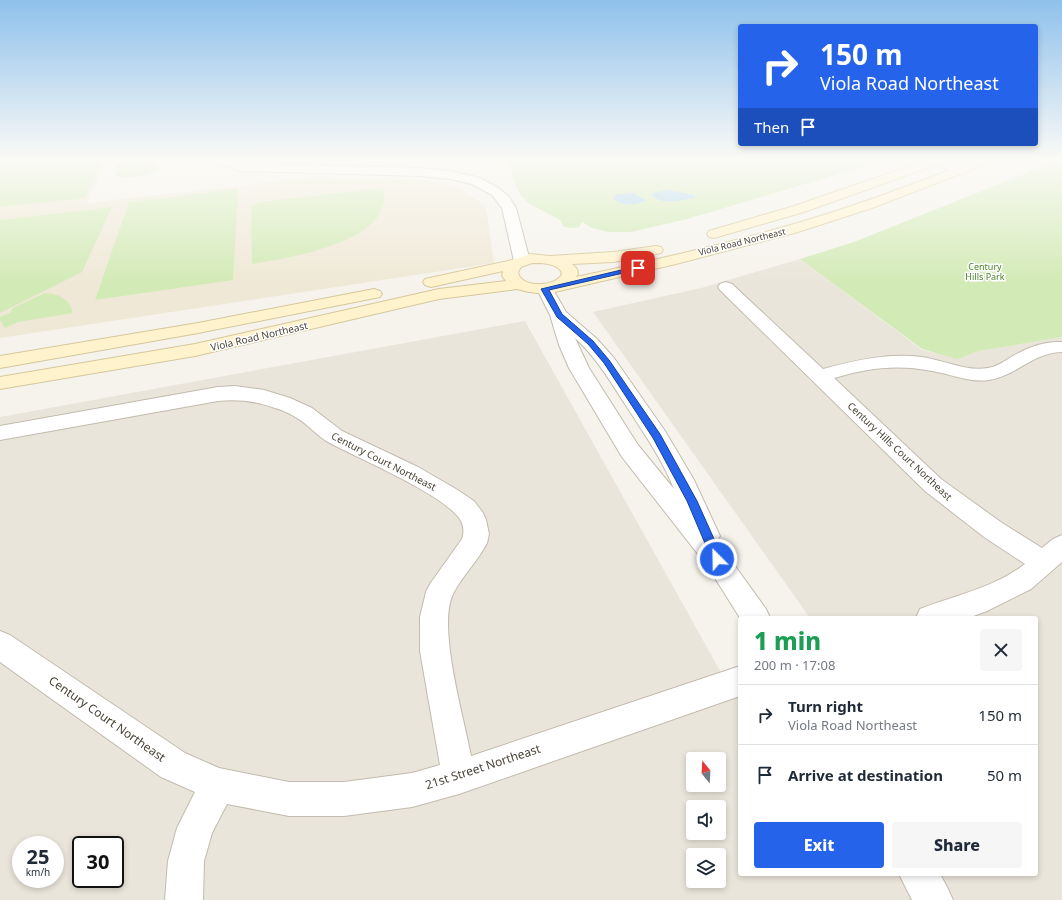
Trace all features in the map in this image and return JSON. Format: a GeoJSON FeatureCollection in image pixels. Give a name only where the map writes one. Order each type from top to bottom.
{"type":"FeatureCollection","features":[{"type":"Feature","properties":{"kind":"main road","name":"Viola Road Northeast"},"geometry":{"type":"LineString","coordinates":[[0,362],[329,304],[490,268],[538,259],[551,260],[613,257],[656,250],[700,239],[823,201]]}},
{"type":"Feature","properties":{"kind":"main road","name":"Viola Road Northeast"},"geometry":{"type":"LineString","coordinates":[[551,287],[638,268],[794,228],[872,201]]}},
{"type":"Feature","properties":{"kind":"main road"},"geometry":{"type":"LineString","coordinates":[[519,263],[510,272],[510,276],[518,284],[533,289],[551,287],[568,279],[570,275],[569,270],[560,263],[551,260]]}},
{"type":"Feature","properties":{"kind":"main road","name":"Viola Road Northeast"},"geometry":{"type":"LineString","coordinates":[[0,383],[195,350],[439,294],[518,284]]}},
{"type":"Feature","properties":{"kind":"street"},"geometry":{"type":"LineString","coordinates":[[505,201],[509,208],[519,263]]}},
{"type":"Feature","properties":{"kind":"street"},"geometry":{"type":"LineString","coordinates":[[551,287],[568,345],[579,368],[614,427],[648,475],[717,559],[755,616]]}},
{"type":"Feature","properties":{"kind":"street","name":"Century Hills Court Northeast"},"geometry":{"type":"LineString","coordinates":[[726,287],[945,494],[993,530],[1053,554]]}},
{"type":"Feature","properties":{"kind":"street"},"geometry":{"type":"LineString","coordinates":[[560,315],[591,343],[606,362],[657,436],[691,499],[717,559]]}},
{"type":"Feature","properties":{"kind":"street"},"geometry":{"type":"LineString","coordinates":[[820,376],[869,364],[894,361],[916,362],[956,371],[986,374],[995,373],[1039,349],[1048,347],[1062,347]]}},
{"type":"Feature","properties":{"kind":"street","name":"Century Court Northeast"},"geometry":{"type":"LineString","coordinates":[[0,433],[218,394],[235,393],[257,395],[283,403],[305,413],[334,436],[436,487],[459,503],[474,520],[476,534],[474,543],[440,592],[434,617],[435,651],[459,777]]}},
{"type":"Feature","properties":{"kind":"street"},"geometry":{"type":"LineString","coordinates":[[936,616],[968,605],[1022,581],[1053,554]]}},
{"type":"Feature","properties":{"kind":"street","name":"Century Court Northeast"},"geometry":{"type":"LineString","coordinates":[[0,645],[173,765],[218,785]]}},
{"type":"Feature","properties":{"kind":"street","name":"21st Street Northeast"},"geometry":{"type":"LineString","coordinates":[[218,785],[289,799],[344,799],[412,790],[459,777],[738,682]]}},
{"type":"Feature","properties":{"kind":"street"},"geometry":{"type":"LineString","coordinates":[[184,900],[186,861],[195,828],[218,785]]}},
{"type":"Feature","properties":{"kind":"street"},"geometry":{"type":"LineString","coordinates":[[919,876],[934,900]]}},
{"type":"Feature","properties":{"kind":"shaded area"},"geometry":{"type":"Polygon","coordinates":[[[0,201],[88,201],[87,203],[105,201],[478,201],[483,204],[487,213],[494,263],[0,338],[0,201]]]}},
{"type":"Feature","properties":{"kind":"shaded area"},"geometry":{"type":"Polygon","coordinates":[[[800,259],[922,350],[957,358],[979,351],[1062,337],[1062,900],[0,900],[0,417],[525,321],[728,685],[738,682],[738,876],[1038,876],[1038,616],[809,616],[593,312],[701,288],[800,259]]]}},
{"type":"Feature","properties":{"kind":"green space"},"geometry":{"type":"Polygon","coordinates":[[[0,201],[57,201],[0,207],[0,201]]]}},
{"type":"Feature","properties":{"kind":"green space"},"geometry":{"type":"Polygon","coordinates":[[[237,201],[233,280],[95,300],[129,202],[237,201]]]}},
{"type":"Feature","properties":{"kind":"green space"},"geometry":{"type":"Polygon","coordinates":[[[383,201],[383,207],[373,222],[357,234],[336,244],[313,252],[252,264],[251,207],[260,202],[383,201]]]}},
{"type":"Feature","properties":{"kind":"green space"},"geometry":{"type":"Polygon","coordinates":[[[526,201],[748,201],[687,219],[631,232],[609,232],[592,228],[582,222],[579,227],[564,227],[560,220],[526,201]]]}},
{"type":"Feature","properties":{"kind":"green space","name":"Century Hills Park"},"geometry":{"type":"Polygon","coordinates":[[[957,201],[1062,201],[1062,337],[979,351],[957,359],[922,349],[800,259],[854,242],[957,201]]]}},
{"type":"Feature","properties":{"kind":"green space"},"geometry":{"type":"Polygon","coordinates":[[[112,207],[82,272],[0,313],[0,220],[112,207]]]}},
{"type":"Feature","properties":{"kind":"green space"},"geometry":{"type":"Polygon","coordinates":[[[45,293],[63,298],[72,308],[73,313],[18,322],[5,328],[0,320],[0,317],[10,313],[13,308],[45,293]]]}},
{"type":"Feature","properties":{"kind":"water"},"geometry":{"type":"Polygon","coordinates":[[[616,201],[644,201],[634,204],[620,203],[616,201]]]}},
{"type":"Feature","properties":{"kind":"route"},"geometry":{"type":"LineString","coordinates":[[638,268],[545,289],[560,315],[591,343],[606,362],[657,436],[682,480],[717,559]]}}]}
